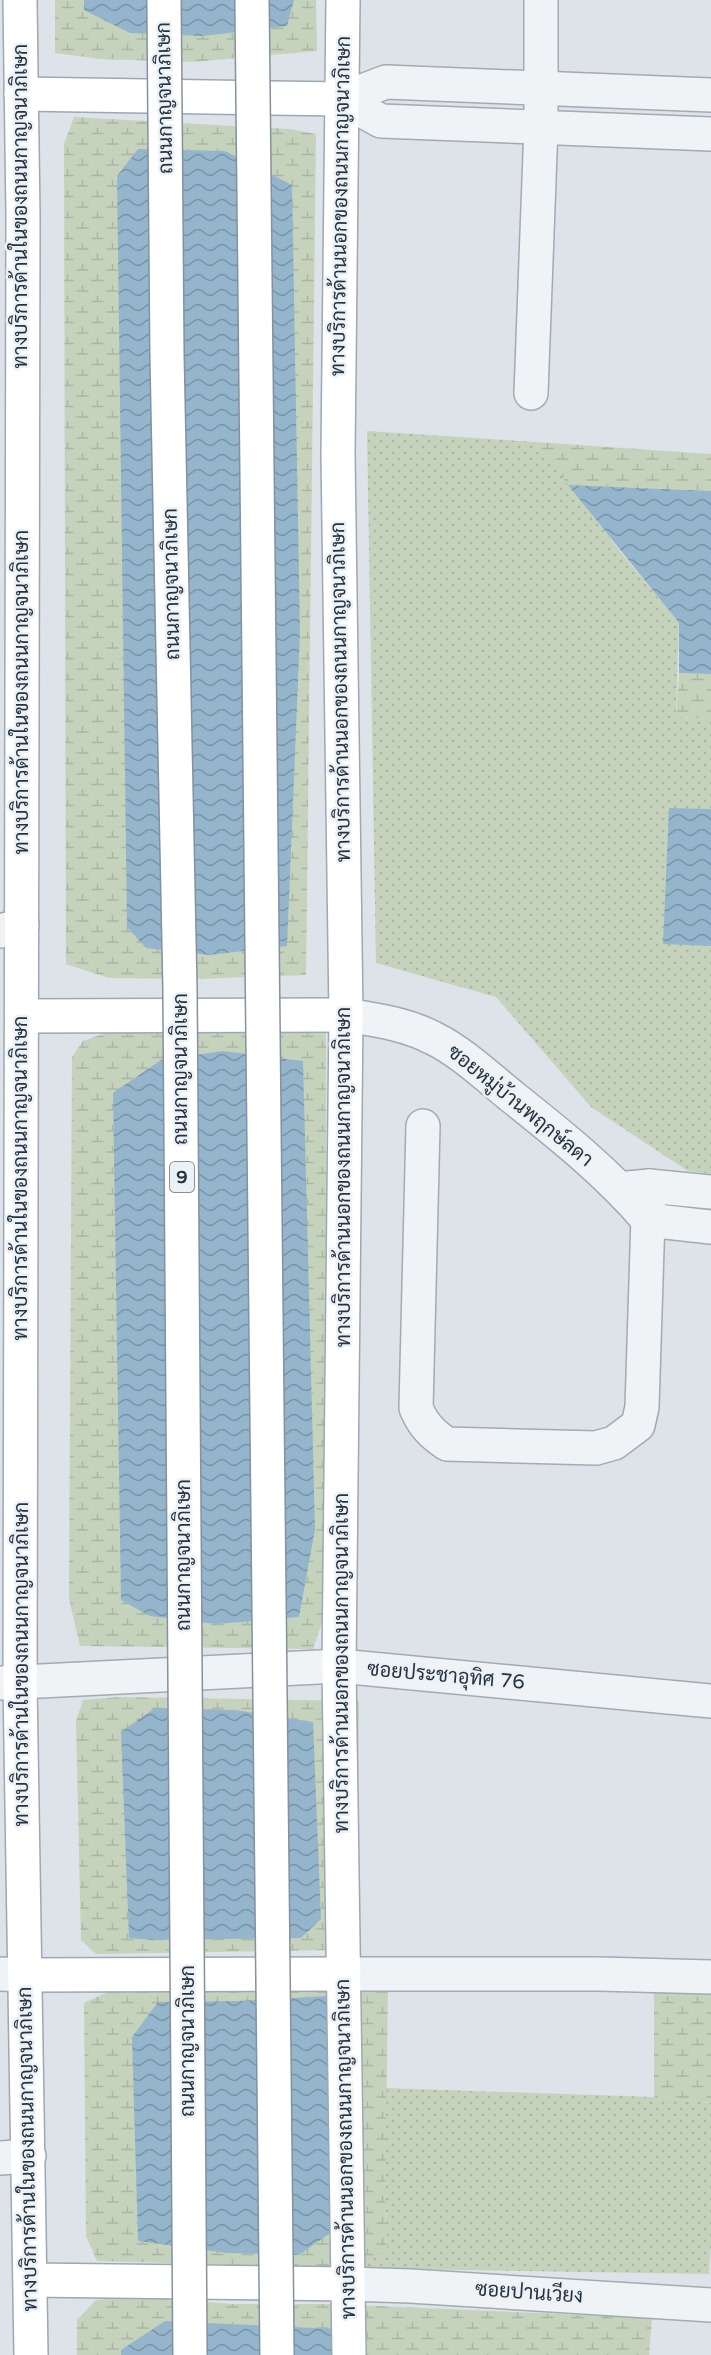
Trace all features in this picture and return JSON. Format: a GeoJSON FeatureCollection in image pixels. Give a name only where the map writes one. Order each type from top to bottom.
{"type":"FeatureCollection","features":[{"type":"Feature","properties":{"kind":"main road","name":"ทางบริการด้านในของถนนกาญจนาภิเษก"},"geometry":{"type":"LineString","coordinates":[[20,0],[23,216],[11,928],[22,1016],[11,1219],[10,1683],[14,2157],[31,2280],[31,2355]]}},
{"type":"Feature","properties":{"kind":"main road","name":"ถนนกาญจนาภิเษก"},"geometry":{"type":"LineString","coordinates":[[164,0],[167,355],[180,990],[190,2355]]}},
{"type":"Feature","properties":{"kind":"main road"},"geometry":{"type":"LineString","coordinates":[[252,0],[277,2355]]}},
{"type":"Feature","properties":{"kind":"main road","name":"ทางบริการด้านนอกของถนนกาญจนาภิเษก"},"geometry":{"type":"LineString","coordinates":[[343,0],[338,465],[346,1015],[339,1666],[349,2355]]}},
{"type":"Feature","properties":{"kind":"main road"},"geometry":{"type":"LineString","coordinates":[[21,94],[341,99]]}},
{"type":"Feature","properties":{"kind":"main road"},"geometry":{"type":"LineString","coordinates":[[22,1016],[346,1015]]}},
{"type":"Feature","properties":{"kind":"main road"},"geometry":{"type":"LineString","coordinates":[[13,1974],[344,1974]]}},
{"type":"Feature","properties":{"kind":"main road"},"geometry":{"type":"LineString","coordinates":[[31,2280],[348,2284]]}},
{"type":"Feature","properties":{"kind":"street"},"geometry":{"type":"LineString","coordinates":[[531,393],[541,127],[542,0]]}},
{"type":"Feature","properties":{"kind":"street"},"geometry":{"type":"LineString","coordinates":[[341,99],[386,82],[711,95]]}},
{"type":"Feature","properties":{"kind":"street"},"geometry":{"type":"LineString","coordinates":[[341,99],[381,121],[711,134]]}},
{"type":"Feature","properties":{"kind":"street"},"geometry":{"type":"LineString","coordinates":[[711,104],[709,121],[711,127]]}},
{"type":"Feature","properties":{"kind":"street","name":"ซอยหมู่บ้านพฤกษ์ลดา"},"geometry":{"type":"LineString","coordinates":[[346,1015],[400,1024],[434,1038],[635,1187],[648,1220]]}},
{"type":"Feature","properties":{"kind":"street"},"geometry":{"type":"LineString","coordinates":[[423,1126],[416,1408],[422,1423],[432,1434],[447,1444],[596,1448],[614,1443],[629,1434],[638,1425],[642,1407],[648,1220],[711,1227]]}},
{"type":"Feature","properties":{"kind":"street"},"geometry":{"type":"LineString","coordinates":[[635,1187],[711,1192]]}},
{"type":"Feature","properties":{"kind":"street","name":"ซอยประชาอุทิศ 76"},"geometry":{"type":"LineString","coordinates":[[10,1683],[339,1666],[711,1701]]}},
{"type":"Feature","properties":{"kind":"street"},"geometry":{"type":"LineString","coordinates":[[344,1974],[599,1974],[711,1977]]}},
{"type":"Feature","properties":{"kind":"street","name":"ซอยปานเวียง"},"geometry":{"type":"LineString","coordinates":[[348,2284],[711,2305]]}},
{"type":"Feature","properties":{"kind":"green space"},"geometry":{"type":"Polygon","coordinates":[[[55,0],[316,0],[317,51],[193,62],[100,59],[55,53],[55,0]]]}},
{"type":"Feature","properties":{"kind":"green space"},"geometry":{"type":"Polygon","coordinates":[[[74,117],[289,129],[316,134],[306,975],[197,979],[109,978],[66,964],[64,144],[74,117]]]}},
{"type":"Feature","properties":{"kind":"green space"},"geometry":{"type":"Polygon","coordinates":[[[367,431],[536,442],[619,550],[679,623],[676,717],[711,719],[711,1174],[688,1171],[591,1107],[496,997],[376,963],[367,431]]]}},
{"type":"Feature","properties":{"kind":"green space"},"geometry":{"type":"Polygon","coordinates":[[[536,442],[711,454],[711,491],[568,485],[536,442]]]}},
{"type":"Feature","properties":{"kind":"green space"},"geometry":{"type":"Polygon","coordinates":[[[679,673],[711,674],[711,719],[676,717],[679,673]]]}},
{"type":"Feature","properties":{"kind":"green space"},"geometry":{"type":"Polygon","coordinates":[[[106,1033],[326,1033],[327,1608],[313,1649],[80,1646],[69,1599],[72,1057],[83,1041],[106,1033]]]}},
{"type":"Feature","properties":{"kind":"green space"},"geometry":{"type":"Polygon","coordinates":[[[120,1697],[359,1701],[356,1944],[333,1950],[96,1954],[81,1940],[76,1721],[83,1700],[120,1697]]]}},
{"type":"Feature","properties":{"kind":"green space"},"geometry":{"type":"Polygon","coordinates":[[[388,1986],[385,2206],[387,2251],[347,2268],[97,2261],[86,2236],[84,2003],[112,1990],[388,1986]]]}},
{"type":"Feature","properties":{"kind":"green space"},"geometry":{"type":"Polygon","coordinates":[[[654,1987],[711,1989],[711,2103],[654,2097],[654,1987]]]}},
{"type":"Feature","properties":{"kind":"green space"},"geometry":{"type":"Polygon","coordinates":[[[386,2088],[654,2097],[711,2103],[709,2274],[347,2268],[387,2250],[386,2088]]]}},
{"type":"Feature","properties":{"kind":"green space"},"geometry":{"type":"Polygon","coordinates":[[[134,2296],[232,2304],[330,2304],[652,2318],[649,2355],[77,2355],[77,2320],[96,2300],[134,2296]]]}},
{"type":"Feature","properties":{"kind":"water"},"geometry":{"type":"Polygon","coordinates":[[[84,0],[294,0],[287,26],[203,36],[130,33],[84,10],[84,0]]]}},
{"type":"Feature","properties":{"kind":"water"},"geometry":{"type":"Polygon","coordinates":[[[138,149],[225,151],[292,185],[300,633],[287,946],[209,955],[146,948],[127,927],[117,176],[138,149]]]}},
{"type":"Feature","properties":{"kind":"water"},"geometry":{"type":"Polygon","coordinates":[[[568,485],[711,491],[711,674],[679,673],[679,623],[568,485]]]}},
{"type":"Feature","properties":{"kind":"water"},"geometry":{"type":"Polygon","coordinates":[[[669,808],[711,809],[711,946],[663,944],[669,808]]]}},
{"type":"Feature","properties":{"kind":"water"},"geometry":{"type":"Polygon","coordinates":[[[223,1051],[303,1061],[315,1529],[299,1617],[216,1624],[150,1616],[121,1600],[113,1093],[161,1060],[223,1051]]]}},
{"type":"Feature","properties":{"kind":"water"},"geometry":{"type":"Polygon","coordinates":[[[155,1708],[235,1710],[313,1722],[321,1919],[301,1938],[153,1940],[129,1938],[121,1732],[155,1708]]]}},
{"type":"Feature","properties":{"kind":"water"},"geometry":{"type":"Polygon","coordinates":[[[326,1996],[339,2227],[299,2255],[227,2253],[138,2241],[132,2037],[158,2002],[239,2001],[326,1996]]]}},
{"type":"Feature","properties":{"kind":"water"},"geometry":{"type":"Polygon","coordinates":[[[165,2321],[336,2329],[351,2355],[121,2355],[121,2350],[165,2321]]]}}]}
